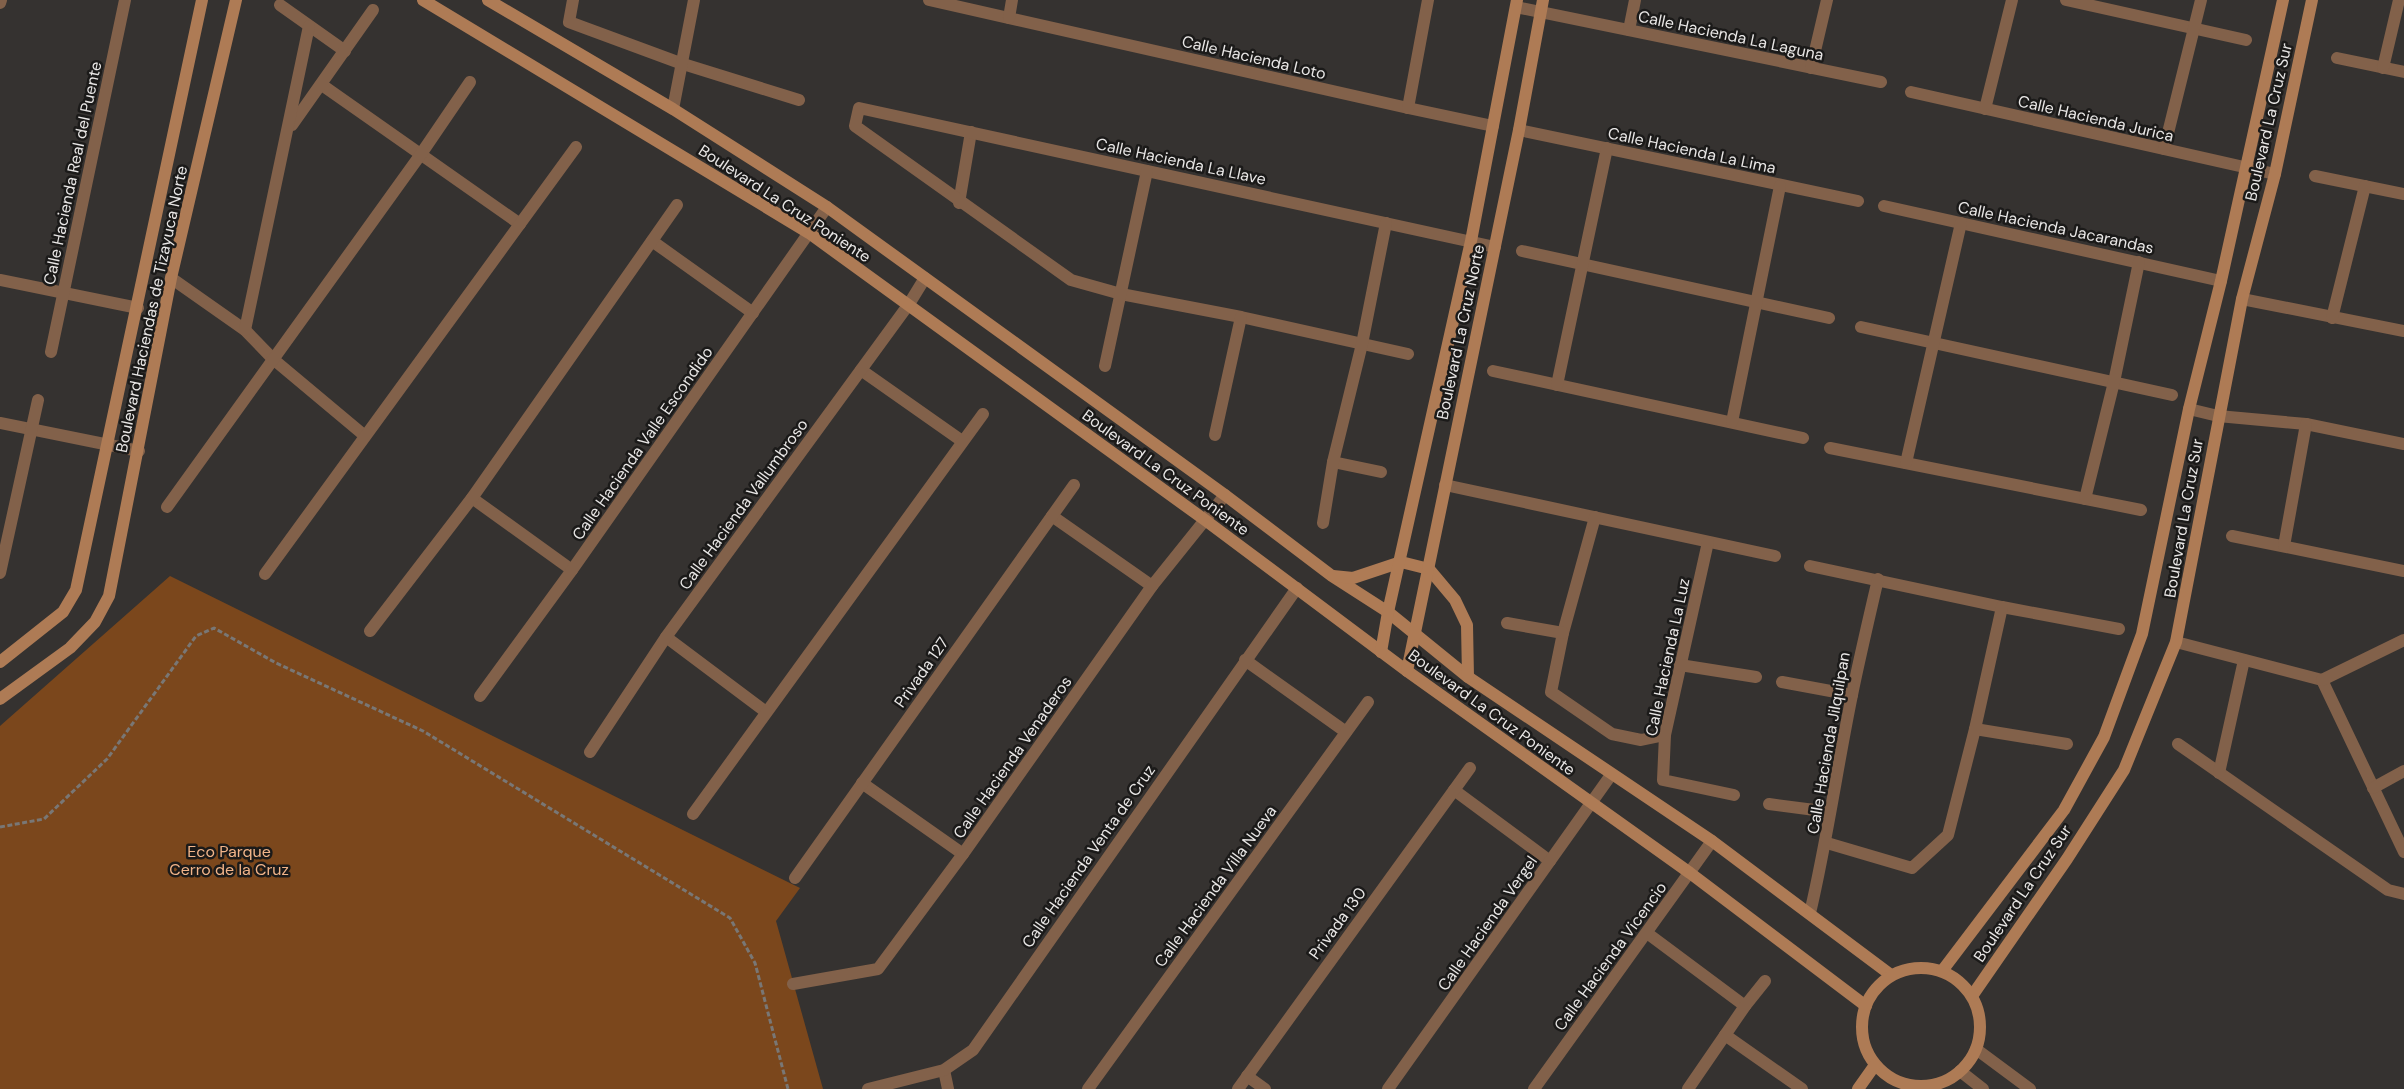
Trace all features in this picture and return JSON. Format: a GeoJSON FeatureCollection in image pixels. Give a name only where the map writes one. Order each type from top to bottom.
{"type":"FeatureCollection","features":[{"type":"Feature","properties":{"kind":"street","name":"Calle Hacienda Real del Puente"},"geometry":{"type":"LineString","coordinates":[[51,352],[125,0]]}},
{"type":"Feature","properties":{"kind":"street","name":"Boulevard Haciendas de Tizayuca Norte"},"geometry":{"type":"LineString","coordinates":[[0,662],[63,612],[76,590],[138,308],[202,0]]}},
{"type":"Feature","properties":{"kind":"street","name":"Boulevard Haciendas de Tizayuca Norte"},"geometry":{"type":"LineString","coordinates":[[0,700],[70,648],[95,622],[109,596],[139,451],[171,278],[236,0]]}},
{"type":"Feature","properties":{"kind":"street","name":"Boulevard La Cruz Poniente"},"geometry":{"type":"LineString","coordinates":[[423,0],[809,234],[909,304],[1205,520],[1407,671],[1690,873],[1866,1006]]}},
{"type":"Feature","properties":{"kind":"street","name":"Boulevard La Cruz Poniente"},"geometry":{"type":"LineString","coordinates":[[488,0],[673,109],[827,207],[1225,494],[1332,576],[1388,612],[1468,678],[1712,841],[1891,975]]}},
{"type":"Feature","properties":{"kind":"street"},"geometry":{"type":"LineString","coordinates":[[573,0],[569,22],[680,63],[799,100]]}},
{"type":"Feature","properties":{"kind":"street"},"geometry":{"type":"LineString","coordinates":[[673,109],[680,63],[694,0]]}},
{"type":"Feature","properties":{"kind":"street","name":"Calle Hacienda Loto"},"geometry":{"type":"LineString","coordinates":[[930,0],[1493,126]]}},
{"type":"Feature","properties":{"kind":"street"},"geometry":{"type":"LineString","coordinates":[[1009,18],[1012,0]]}},
{"type":"Feature","properties":{"kind":"street"},"geometry":{"type":"LineString","coordinates":[[1408,108],[1428,0]]}},
{"type":"Feature","properties":{"kind":"street"},"geometry":{"type":"LineString","coordinates":[[1629,30],[1635,0]]}},
{"type":"Feature","properties":{"kind":"street"},"geometry":{"type":"LineString","coordinates":[[1811,68],[1827,0]]}},
{"type":"Feature","properties":{"kind":"street"},"geometry":{"type":"LineString","coordinates":[[1985,109],[2012,0]]}},
{"type":"Feature","properties":{"kind":"street"},"geometry":{"type":"LineString","coordinates":[[2066,0],[2246,40]]}},
{"type":"Feature","properties":{"kind":"street"},"geometry":{"type":"LineString","coordinates":[[2164,149],[2201,0]]}},
{"type":"Feature","properties":{"kind":"street","name":"Boulevard La Cruz Sur"},"geometry":{"type":"LineString","coordinates":[[1942,971],[2064,810],[2104,737],[2142,634],[2189,409],[2221,281],[2283,0]]}},
{"type":"Feature","properties":{"kind":"street","name":"Boulevard La Cruz Sur"},"geometry":{"type":"LineString","coordinates":[[1972,996],[2067,858],[2124,770],[2176,642],[2242,299],[2275,174],[2312,0]]}},
{"type":"Feature","properties":{"kind":"street"},"geometry":{"type":"LineString","coordinates":[[2383,68],[2400,0]]}},
{"type":"Feature","properties":{"kind":"street","name":"Calle Hacienda La Laguna"},"geometry":{"type":"LineString","coordinates":[[1517,4],[1541,6],[1629,30],[1880,82]]}},
{"type":"Feature","properties":{"kind":"street","name":"Boulevard La Cruz Norte"},"geometry":{"type":"LineString","coordinates":[[1381,652],[1388,612],[1401,562],[1472,241],[1517,4]]}},
{"type":"Feature","properties":{"kind":"street"},"geometry":{"type":"LineString","coordinates":[[280,5],[345,51]]}},
{"type":"Feature","properties":{"kind":"street","name":"Boulevard La Cruz Norte"},"geometry":{"type":"LineString","coordinates":[[1407,671],[1519,130],[1541,6]]}},
{"type":"Feature","properties":{"kind":"street"},"geometry":{"type":"LineString","coordinates":[[289,129],[322,85],[373,10]]}},
{"type":"Feature","properties":{"kind":"street"},"geometry":{"type":"LineString","coordinates":[[245,330],[289,129],[309,26]]}},
{"type":"Feature","properties":{"kind":"street"},"geometry":{"type":"LineString","coordinates":[[2337,58],[2404,72]]}},
{"type":"Feature","properties":{"kind":"street"},"geometry":{"type":"LineString","coordinates":[[167,507],[421,154],[470,82]]}},
{"type":"Feature","properties":{"kind":"street"},"geometry":{"type":"LineString","coordinates":[[322,85],[520,224]]}},
{"type":"Feature","properties":{"kind":"street","name":"Calle Hacienda Jurica"},"geometry":{"type":"LineString","coordinates":[[1911,92],[2275,174]]}},
{"type":"Feature","properties":{"kind":"street","name":"Calle Hacienda La Llave"},"geometry":{"type":"LineString","coordinates":[[959,203],[855,126],[859,108],[1495,247]]}},
{"type":"Feature","properties":{"kind":"street","name":"Calle Hacienda La Lima"},"geometry":{"type":"LineString","coordinates":[[1519,130],[1858,201]]}},
{"type":"Feature","properties":{"kind":"street"},"geometry":{"type":"LineString","coordinates":[[971,132],[959,203],[1071,280],[1121,294],[1241,317],[1408,354]]}},
{"type":"Feature","properties":{"kind":"street"},"geometry":{"type":"LineString","coordinates":[[265,574],[576,147]]}},
{"type":"Feature","properties":{"kind":"street"},"geometry":{"type":"LineString","coordinates":[[1557,384],[1584,264],[1607,148]]}},
{"type":"Feature","properties":{"kind":"street"},"geometry":{"type":"LineString","coordinates":[[1104,366],[1147,171]]}},
{"type":"Feature","properties":{"kind":"street"},"geometry":{"type":"LineString","coordinates":[[2315,176],[2404,194]]}},
{"type":"Feature","properties":{"kind":"street"},"geometry":{"type":"LineString","coordinates":[[1732,422],[1780,186]]}},
{"type":"Feature","properties":{"kind":"street"},"geometry":{"type":"LineString","coordinates":[[2332,318],[2365,186]]}},
{"type":"Feature","properties":{"kind":"street"},"geometry":{"type":"LineString","coordinates":[[370,631],[472,498],[677,205]]}},
{"type":"Feature","properties":{"kind":"street","name":"Calle Hacienda Jacarandas"},"geometry":{"type":"LineString","coordinates":[[1884,206],[2221,281]]}},
{"type":"Feature","properties":{"kind":"street","name":"Calle Hacienda Valle Escondido"},"geometry":{"type":"LineString","coordinates":[[480,696],[572,570],[827,207]]}},
{"type":"Feature","properties":{"kind":"street"},"geometry":{"type":"LineString","coordinates":[[1323,524],[1334,462],[1362,344],[1386,223]]}},
{"type":"Feature","properties":{"kind":"street"},"geometry":{"type":"LineString","coordinates":[[1906,464],[1961,224]]}},
{"type":"Feature","properties":{"kind":"street"},"geometry":{"type":"LineString","coordinates":[[652,241],[753,313]]}},
{"type":"Feature","properties":{"kind":"street"},"geometry":{"type":"LineString","coordinates":[[1522,251],[1829,318]]}},
{"type":"Feature","properties":{"kind":"street"},"geometry":{"type":"LineString","coordinates":[[2086,499],[2114,382],[2138,262]]}},
{"type":"Feature","properties":{"kind":"street"},"geometry":{"type":"LineString","coordinates":[[171,278],[245,330],[273,359],[364,436]]}},
{"type":"Feature","properties":{"kind":"street","name":"Calle Hacienda Vallumbroso"},"geometry":{"type":"LineString","coordinates":[[590,752],[666,637],[909,304],[925,278]]}},
{"type":"Feature","properties":{"kind":"street"},"geometry":{"type":"LineString","coordinates":[[0,280],[138,308]]}},
{"type":"Feature","properties":{"kind":"street"},"geometry":{"type":"LineString","coordinates":[[2242,299],[2404,331]]}},
{"type":"Feature","properties":{"kind":"street"},"geometry":{"type":"LineString","coordinates":[[1215,435],[1241,317]]}},
{"type":"Feature","properties":{"kind":"street"},"geometry":{"type":"LineString","coordinates":[[1860,327],[2172,395]]}},
{"type":"Feature","properties":{"kind":"street"},"geometry":{"type":"LineString","coordinates":[[861,370],[962,441]]}},
{"type":"Feature","properties":{"kind":"street"},"geometry":{"type":"LineString","coordinates":[[1493,371],[1803,438]]}},
{"type":"Feature","properties":{"kind":"street"},"geometry":{"type":"LineString","coordinates":[[0,574],[30,429],[38,400]]}},
{"type":"Feature","properties":{"kind":"street"},"geometry":{"type":"LineString","coordinates":[[2189,409],[2218,416],[2306,424],[2404,444]]}},
{"type":"Feature","properties":{"kind":"street"},"geometry":{"type":"LineString","coordinates":[[693,814],[983,414]]}},
{"type":"Feature","properties":{"kind":"street"},"geometry":{"type":"LineString","coordinates":[[0,423],[139,451]]}},
{"type":"Feature","properties":{"kind":"street"},"geometry":{"type":"LineString","coordinates":[[2284,546],[2306,424]]}},
{"type":"Feature","properties":{"kind":"street"},"geometry":{"type":"LineString","coordinates":[[1830,448],[2141,510]]}},
{"type":"Feature","properties":{"kind":"street"},"geometry":{"type":"LineString","coordinates":[[1334,462],[1381,472]]}},
{"type":"Feature","properties":{"kind":"street","name":"Privada 127"},"geometry":{"type":"LineString","coordinates":[[795,878],[1074,485]]}},
{"type":"Feature","properties":{"kind":"street"},"geometry":{"type":"LineString","coordinates":[[1445,485],[1775,556]]}},
{"type":"Feature","properties":{"kind":"street","name":"Calle Hacienda Venaderos"},"geometry":{"type":"LineString","coordinates":[[793,984],[878,969],[963,854],[1152,586],[1225,494]]}},
{"type":"Feature","properties":{"kind":"street"},"geometry":{"type":"LineString","coordinates":[[472,498],[572,570]]}},
{"type":"Feature","properties":{"kind":"street"},"geometry":{"type":"LineString","coordinates":[[1052,516],[1152,586]]}},
{"type":"Feature","properties":{"kind":"street"},"geometry":{"type":"LineString","coordinates":[[1595,517],[1563,633],[1551,692],[1612,734],[1641,740],[1665,735]]}},
{"type":"Feature","properties":{"kind":"street"},"geometry":{"type":"LineString","coordinates":[[2232,536],[2404,571]]}},
{"type":"Feature","properties":{"kind":"street","name":"Calle Hacienda La Luz"},"geometry":{"type":"LineString","coordinates":[[1708,542],[1665,735],[1663,780],[1734,795]]}},
{"type":"Feature","properties":{"kind":"street"},"geometry":{"type":"LineString","coordinates":[[1332,576],[1353,578],[1401,562],[1429,569],[1455,600],[1467,625],[1468,678]]}},
{"type":"Feature","properties":{"kind":"street"},"geometry":{"type":"LineString","coordinates":[[1810,566],[2002,607],[2119,629]]}},
{"type":"Feature","properties":{"kind":"street","name":"Calle Hacienda Jilquilpan"},"geometry":{"type":"LineString","coordinates":[[1810,913],[1827,843],[1830,812],[1852,695],[1878,579]]}},
{"type":"Feature","properties":{"kind":"street","name":"Calle Hacienda Venta de Cruz"},"geometry":{"type":"LineString","coordinates":[[868,1089],[944,1070],[973,1050],[1296,588]]}},
{"type":"Feature","properties":{"kind":"street"},"geometry":{"type":"LineString","coordinates":[[1827,843],[1912,868],[1948,835],[1975,729],[2002,607]]}},
{"type":"Feature","properties":{"kind":"street"},"geometry":{"type":"LineString","coordinates":[[1507,623],[1563,633]]}},
{"type":"Feature","properties":{"kind":"street"},"geometry":{"type":"LineString","coordinates":[[666,637],[766,712]]}},
{"type":"Feature","properties":{"kind":"street"},"geometry":{"type":"LineString","coordinates":[[2176,642],[2322,680],[2404,640]]}},
{"type":"Feature","properties":{"kind":"street"},"geometry":{"type":"LineString","coordinates":[[1245,660],[1346,732]]}},
{"type":"Feature","properties":{"kind":"street"},"geometry":{"type":"LineString","coordinates":[[2219,773],[2244,660]]}},
{"type":"Feature","properties":{"kind":"street"},"geometry":{"type":"LineString","coordinates":[[1680,665],[1756,677]]}},
{"type":"Feature","properties":{"kind":"street"},"geometry":{"type":"LineString","coordinates":[[2322,680],[2404,852]]}},
{"type":"Feature","properties":{"kind":"street"},"geometry":{"type":"LineString","coordinates":[[1782,682],[1852,695]]}},
{"type":"Feature","properties":{"kind":"street","name":"Calle Hacienda Villa Nueva"},"geometry":{"type":"LineString","coordinates":[[1088,1089],[1368,702]]}},
{"type":"Feature","properties":{"kind":"street"},"geometry":{"type":"LineString","coordinates":[[1975,729],[2067,744]]}},
{"type":"Feature","properties":{"kind":"street"},"geometry":{"type":"LineString","coordinates":[[2178,744],[2388,890],[2404,894]]}},
{"type":"Feature","properties":{"kind":"street","name":"Privada 130"},"geometry":{"type":"LineString","coordinates":[[1247,1076],[1470,768]]}},
{"type":"Feature","properties":{"kind":"street"},"geometry":{"type":"LineString","coordinates":[[2373,788],[2404,771]]}},
{"type":"Feature","properties":{"kind":"street","name":"Calle Hacienda Vergel"},"geometry":{"type":"LineString","coordinates":[[1388,1089],[1611,775]]}},
{"type":"Feature","properties":{"kind":"street"},"geometry":{"type":"LineString","coordinates":[[862,783],[963,854]]}},
{"type":"Feature","properties":{"kind":"street"},"geometry":{"type":"LineString","coordinates":[[1454,790],[1550,861]]}},
{"type":"Feature","properties":{"kind":"street"},"geometry":{"type":"LineString","coordinates":[[1769,804],[1830,812]]}},
{"type":"Feature","properties":{"kind":"street","name":"Calle Hacienda Vicencio"},"geometry":{"type":"LineString","coordinates":[[1534,1089],[1712,841]]}},
{"type":"Feature","properties":{"kind":"street"},"geometry":{"type":"LineString","coordinates":[[1647,933],[1745,1006]]}},
{"type":"Feature","properties":{"kind":"street"},"geometry":{"type":"LineString","coordinates":[[1916,967],[1942,971],[1954,977],[1972,996],[1980,1021],[1976,1049],[1960,1071],[1936,1084],[1899,1086],[1875,1065],[1868,1054],[1862,1030],[1866,1006],[1871,994],[1891,975],[1916,967]]}},
{"type":"Feature","properties":{"kind":"street"},"geometry":{"type":"LineString","coordinates":[[1688,1089],[1724,1035],[1764,981]]}},
{"type":"Feature","properties":{"kind":"street"},"geometry":{"type":"LineString","coordinates":[[1724,1035],[1802,1089]]}},
{"type":"Feature","properties":{"kind":"street"},"geometry":{"type":"LineString","coordinates":[[1976,1049],[2030,1089]]}},
{"type":"Feature","properties":{"kind":"street"},"geometry":{"type":"LineString","coordinates":[[1858,1089],[1875,1065]]}},
{"type":"Feature","properties":{"kind":"street"},"geometry":{"type":"LineString","coordinates":[[944,1070],[948,1089]]}},
{"type":"Feature","properties":{"kind":"street"},"geometry":{"type":"LineString","coordinates":[[1960,1071],[1983,1089]]}},
{"type":"Feature","properties":{"kind":"street"},"geometry":{"type":"LineString","coordinates":[[1238,1089],[1247,1076],[1265,1089]]}},
{"type":"Feature","properties":{"kind":"path"},"geometry":{"type":"LineString","coordinates":[[0,827],[44,819],[107,759],[196,636],[214,628],[276,663],[423,731],[730,918],[755,963],[788,1089]]}},
{"type":"Feature","properties":{"kind":"green space","name":"Eco Parque Cerro de la Cruz"},"geometry":{"type":"Polygon","coordinates":[[[170,576],[800,888],[776,921],[823,1089],[0,1089],[0,726],[170,576]]]}}]}
